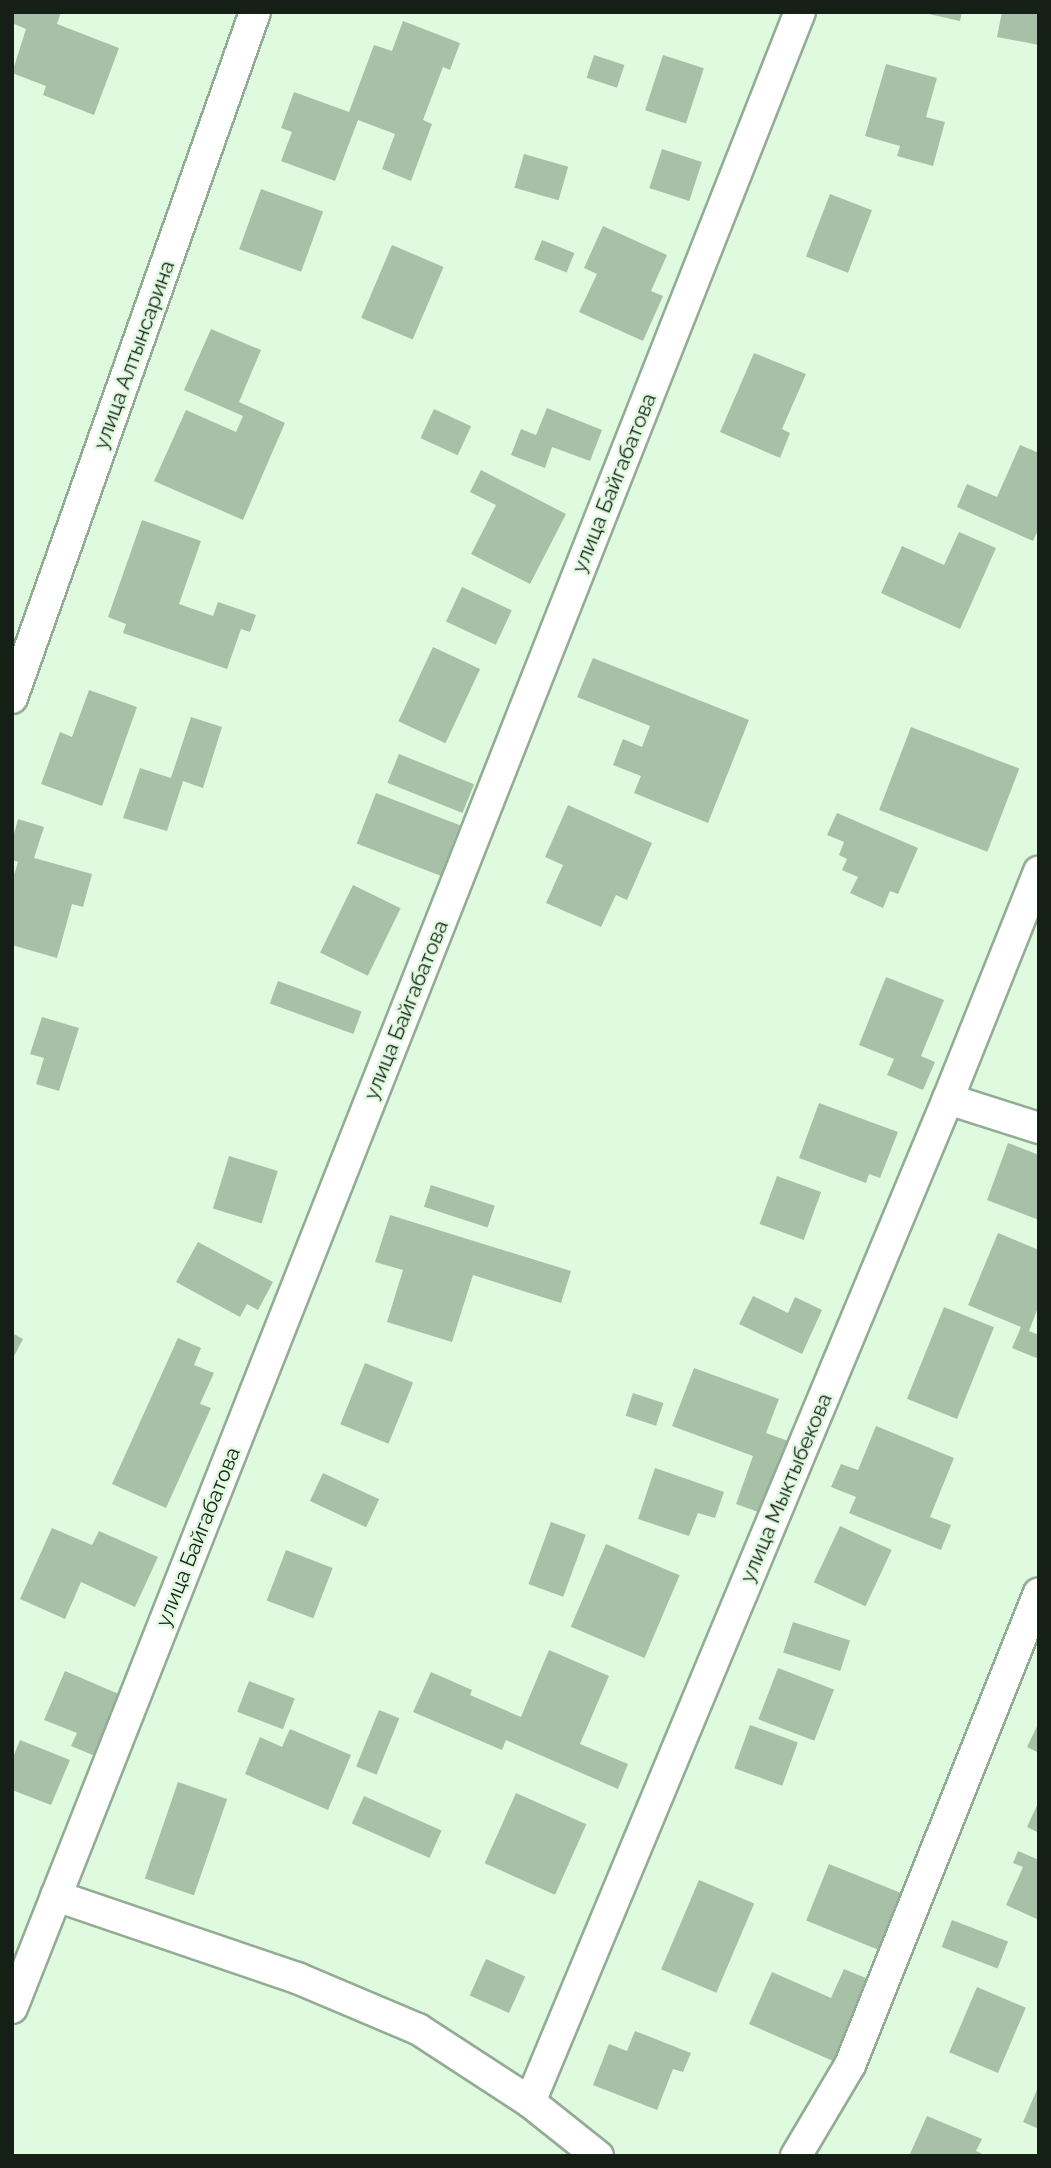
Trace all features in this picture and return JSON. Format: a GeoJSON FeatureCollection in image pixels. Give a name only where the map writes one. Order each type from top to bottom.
{"type":"FeatureCollection","features":[{"type":"Feature","properties":{"kind":"street","name":"улица Алтынсарина"},"geometry":{"type":"LineString","coordinates":[[12,698],[255,12]]}},
{"type":"Feature","properties":{"kind":"street","name":"улица Байгабатова"},"geometry":{"type":"LineString","coordinates":[[12,2008],[800,12]]}},
{"type":"Feature","properties":{"kind":"street","name":"улица Мыктыбекова"},"geometry":{"type":"LineString","coordinates":[[530,2102],[948,1099],[1039,872]]}},
{"type":"Feature","properties":{"kind":"street"},"geometry":{"type":"LineString","coordinates":[[948,1099],[1039,1128]]}},
{"type":"Feature","properties":{"kind":"street"},"geometry":{"type":"LineString","coordinates":[[796,2156],[850,2066],[1039,1593]]}},
{"type":"Feature","properties":{"kind":"street"},"geometry":{"type":"LineString","coordinates":[[56,1896],[297,1978],[418,2029],[530,2102],[598,2156]]}},
{"type":"Feature","properties":{"kind":"building"},"geometry":{"type":"Polygon","coordinates":[[[12,12],[61,12],[57,24],[119,48],[94,115],[43,95],[46,86],[12,73],[26,29],[12,23],[12,12]]]}},
{"type":"Feature","properties":{"kind":"building"},"geometry":{"type":"Polygon","coordinates":[[[920,12],[962,12],[960,21],[920,12]]]}},
{"type":"Feature","properties":{"kind":"building"},"geometry":{"type":"Polygon","coordinates":[[[1002,12],[1039,12],[1039,45],[997,37],[1002,12]]]}},
{"type":"Feature","properties":{"kind":"building"},"geometry":{"type":"Polygon","coordinates":[[[403,21],[460,43],[450,70],[443,67],[423,120],[432,124],[411,181],[382,169],[395,134],[358,120],[335,181],[281,161],[292,132],[281,128],[294,92],[349,112],[374,45],[392,51],[403,21]]]}},
{"type":"Feature","properties":{"kind":"building"},"geometry":{"type":"Polygon","coordinates":[[[594,55],[624,65],[617,88],[587,78],[594,55]]]}},
{"type":"Feature","properties":{"kind":"building"},"geometry":{"type":"Polygon","coordinates":[[[663,55],[704,68],[686,123],[645,110],[663,55]]]}},
{"type":"Feature","properties":{"kind":"building"},"geometry":{"type":"Polygon","coordinates":[[[886,64],[937,78],[926,117],[945,122],[933,166],[897,156],[900,146],[865,136],[886,64]]]}},
{"type":"Feature","properties":{"kind":"building"},"geometry":{"type":"Polygon","coordinates":[[[662,149],[702,162],[689,201],[649,188],[662,149]]]}},
{"type":"Feature","properties":{"kind":"building"},"geometry":{"type":"Polygon","coordinates":[[[524,154],[568,167],[559,200],[514,188],[524,154]]]}},
{"type":"Feature","properties":{"kind":"building"},"geometry":{"type":"Polygon","coordinates":[[[261,189],[323,212],[301,272],[239,249],[261,189]]]}},
{"type":"Feature","properties":{"kind":"building"},"geometry":{"type":"Polygon","coordinates":[[[830,194],[872,210],[848,273],[806,257],[830,194]]]}},
{"type":"Feature","properties":{"kind":"building"},"geometry":{"type":"Polygon","coordinates":[[[603,226],[667,255],[651,291],[663,296],[643,341],[579,312],[597,274],[584,268],[603,226]]]}},
{"type":"Feature","properties":{"kind":"building"},"geometry":{"type":"Polygon","coordinates":[[[542,240],[574,253],[567,273],[534,259],[542,240]]]}},
{"type":"Feature","properties":{"kind":"building"},"geometry":{"type":"Polygon","coordinates":[[[392,245],[444,267],[413,340],[361,318],[392,245]]]}},
{"type":"Feature","properties":{"kind":"building"},"geometry":{"type":"Polygon","coordinates":[[[211,329],[261,350],[239,402],[285,423],[243,520],[154,481],[186,410],[236,432],[243,416],[184,390],[211,329]]]}},
{"type":"Feature","properties":{"kind":"building"},"geometry":{"type":"Polygon","coordinates":[[[754,353],[806,374],[782,429],[790,433],[780,458],[720,432],[754,353]]]}},
{"type":"Feature","properties":{"kind":"building"},"geometry":{"type":"Polygon","coordinates":[[[547,408],[602,430],[590,461],[552,447],[545,468],[511,455],[521,429],[536,435],[547,408]]]}},
{"type":"Feature","properties":{"kind":"building"},"geometry":{"type":"Polygon","coordinates":[[[434,409],[471,426],[458,455],[420,438],[434,409]]]}},
{"type":"Feature","properties":{"kind":"building"},"geometry":{"type":"Polygon","coordinates":[[[1020,445],[1039,453],[1039,528],[1033,541],[957,507],[967,484],[997,497],[1020,445]]]}},
{"type":"Feature","properties":{"kind":"building"},"geometry":{"type":"Polygon","coordinates":[[[481,470],[566,514],[530,584],[471,554],[496,505],[470,492],[481,470]]]}},
{"type":"Feature","properties":{"kind":"building"},"geometry":{"type":"Polygon","coordinates":[[[142,520],[201,541],[179,604],[213,616],[218,602],[256,615],[250,632],[241,629],[227,669],[123,633],[126,624],[108,617],[142,520]]]}},
{"type":"Feature","properties":{"kind":"building"},"geometry":{"type":"Polygon","coordinates":[[[959,532],[996,548],[960,629],[881,593],[902,546],[944,565],[959,532]]]}},
{"type":"Feature","properties":{"kind":"building"},"geometry":{"type":"Polygon","coordinates":[[[462,587],[512,610],[496,645],[446,621],[462,587]]]}},
{"type":"Feature","properties":{"kind":"building"},"geometry":{"type":"Polygon","coordinates":[[[433,647],[480,669],[445,743],[398,721],[433,647]]]}},
{"type":"Feature","properties":{"kind":"building"},"geometry":{"type":"Polygon","coordinates":[[[593,658],[749,720],[708,823],[634,793],[641,776],[613,765],[623,739],[642,747],[650,726],[577,697],[593,658]]]}},
{"type":"Feature","properties":{"kind":"building"},"geometry":{"type":"Polygon","coordinates":[[[89,690],[137,707],[102,806],[41,784],[60,732],[72,737],[89,690]]]}},
{"type":"Feature","properties":{"kind":"building"},"geometry":{"type":"Polygon","coordinates":[[[191,717],[222,727],[203,788],[183,781],[167,831],[123,818],[140,768],[171,778],[191,717]]]}},
{"type":"Feature","properties":{"kind":"building"},"geometry":{"type":"Polygon","coordinates":[[[911,727],[1019,769],[987,852],[879,810],[911,727]]]}},
{"type":"Feature","properties":{"kind":"building"},"geometry":{"type":"Polygon","coordinates":[[[399,754],[474,784],[462,813],[387,783],[399,754]]]}},
{"type":"Feature","properties":{"kind":"building"},"geometry":{"type":"Polygon","coordinates":[[[376,793],[460,825],[441,876],[357,843],[376,793]]]}},
{"type":"Feature","properties":{"kind":"building"},"geometry":{"type":"Polygon","coordinates":[[[568,805],[652,843],[627,900],[616,895],[601,927],[546,903],[563,865],[545,857],[568,805]]]}},
{"type":"Feature","properties":{"kind":"building"},"geometry":{"type":"Polygon","coordinates":[[[837,813],[918,848],[898,894],[890,891],[883,908],[850,893],[858,877],[842,870],[847,859],[839,855],[844,842],[827,835],[837,813]]]}},
{"type":"Feature","properties":{"kind":"building"},"geometry":{"type":"Polygon","coordinates":[[[18,819],[44,827],[34,858],[92,874],[83,907],[72,904],[57,958],[12,945],[12,881],[18,862],[12,860],[12,841],[18,819]]]}},
{"type":"Feature","properties":{"kind":"building"},"geometry":{"type":"Polygon","coordinates":[[[353,885],[401,908],[368,976],[320,952],[353,885]]]}},
{"type":"Feature","properties":{"kind":"building"},"geometry":{"type":"Polygon","coordinates":[[[886,977],[944,1000],[921,1056],[935,1062],[923,1090],[887,1075],[894,1059],[859,1045],[886,977]]]}},
{"type":"Feature","properties":{"kind":"building"},"geometry":{"type":"Polygon","coordinates":[[[278,981],[362,1011],[353,1034],[270,1004],[278,981]]]}},
{"type":"Feature","properties":{"kind":"building"},"geometry":{"type":"Polygon","coordinates":[[[42,1017],[79,1028],[59,1091],[36,1084],[44,1058],[30,1054],[42,1017]]]}},
{"type":"Feature","properties":{"kind":"building"},"geometry":{"type":"Polygon","coordinates":[[[819,1103],[898,1132],[880,1178],[869,1174],[866,1183],[799,1158],[819,1103]]]}},
{"type":"Feature","properties":{"kind":"building"},"geometry":{"type":"Polygon","coordinates":[[[1008,1143],[1039,1155],[1039,1220],[987,1200],[1008,1143]]]}},
{"type":"Feature","properties":{"kind":"building"},"geometry":{"type":"Polygon","coordinates":[[[229,1156],[278,1171],[262,1224],[213,1209],[229,1156]]]}},
{"type":"Feature","properties":{"kind":"building"},"geometry":{"type":"Polygon","coordinates":[[[777,1176],[821,1192],[804,1240],[760,1224],[777,1176]]]}},
{"type":"Feature","properties":{"kind":"building"},"geometry":{"type":"Polygon","coordinates":[[[431,1185],[495,1206],[488,1228],[424,1207],[431,1185]]]}},
{"type":"Feature","properties":{"kind":"building"},"geometry":{"type":"Polygon","coordinates":[[[390,1215],[571,1271],[561,1303],[473,1275],[452,1342],[387,1322],[403,1270],[375,1262],[390,1215]]]}},
{"type":"Feature","properties":{"kind":"building"},"geometry":{"type":"Polygon","coordinates":[[[998,1233],[1039,1250],[1039,1305],[1029,1331],[1039,1335],[1039,1359],[1012,1348],[1021,1327],[968,1305],[998,1233]]]}},
{"type":"Feature","properties":{"kind":"building"},"geometry":{"type":"Polygon","coordinates":[[[198,1242],[273,1282],[258,1310],[247,1304],[240,1317],[176,1282],[198,1242]]]}},
{"type":"Feature","properties":{"kind":"building"},"geometry":{"type":"Polygon","coordinates":[[[753,1296],[788,1313],[795,1297],[822,1310],[802,1354],[739,1324],[753,1296]]]}},
{"type":"Feature","properties":{"kind":"building"},"geometry":{"type":"Polygon","coordinates":[[[944,1307],[994,1327],[957,1419],[907,1399],[944,1307]]]}},
{"type":"Feature","properties":{"kind":"building"},"geometry":{"type":"Polygon","coordinates":[[[12,1333],[23,1339],[12,1360],[12,1333]]]}},
{"type":"Feature","properties":{"kind":"building"},"geometry":{"type":"Polygon","coordinates":[[[178,1338],[201,1348],[194,1365],[214,1373],[200,1404],[211,1408],[166,1508],[112,1484],[178,1338]]]}},
{"type":"Feature","properties":{"kind":"building"},"geometry":{"type":"Polygon","coordinates":[[[365,1363],[413,1382],[388,1444],[340,1424],[365,1363]]]}},
{"type":"Feature","properties":{"kind":"building"},"geometry":{"type":"Polygon","coordinates":[[[694,1368],[779,1399],[766,1433],[788,1441],[761,1513],[736,1504],[753,1456],[672,1426],[694,1368]]]}},
{"type":"Feature","properties":{"kind":"building"},"geometry":{"type":"Polygon","coordinates":[[[633,1393],[663,1403],[656,1426],[626,1416],[633,1393]]]}},
{"type":"Feature","properties":{"kind":"building"},"geometry":{"type":"Polygon","coordinates":[[[876,1426],[954,1458],[930,1517],[951,1525],[941,1550],[849,1513],[856,1497],[831,1487],[841,1464],[858,1470],[876,1426]]]}},
{"type":"Feature","properties":{"kind":"building"},"geometry":{"type":"Polygon","coordinates":[[[655,1468],[724,1492],[715,1518],[698,1513],[689,1536],[638,1519],[655,1468]]]}},
{"type":"Feature","properties":{"kind":"building"},"geometry":{"type":"Polygon","coordinates":[[[323,1473],[379,1499],[366,1527],[310,1501],[323,1473]]]}},
{"type":"Feature","properties":{"kind":"building"},"geometry":{"type":"Polygon","coordinates":[[[551,1522],[586,1535],[563,1597],[528,1584],[551,1522]]]}},
{"type":"Feature","properties":{"kind":"building"},"geometry":{"type":"Polygon","coordinates":[[[840,1526],[892,1550],[865,1606],[814,1582],[840,1526]]]}},
{"type":"Feature","properties":{"kind":"building"},"geometry":{"type":"Polygon","coordinates":[[[52,1528],[92,1545],[99,1531],[158,1557],[135,1607],[81,1582],[65,1619],[20,1599],[52,1528]]]}},
{"type":"Feature","properties":{"kind":"building"},"geometry":{"type":"Polygon","coordinates":[[[606,1544],[680,1575],[644,1658],[571,1627],[606,1544]]]}},
{"type":"Feature","properties":{"kind":"building"},"geometry":{"type":"Polygon","coordinates":[[[286,1550],[333,1568],[313,1618],[267,1600],[286,1550]]]}},
{"type":"Feature","properties":{"kind":"building"},"geometry":{"type":"Polygon","coordinates":[[[793,1622],[850,1641],[840,1671],[783,1652],[793,1622]]]}},
{"type":"Feature","properties":{"kind":"building"},"geometry":{"type":"Polygon","coordinates":[[[549,1650],[609,1676],[580,1744],[628,1764],[618,1789],[506,1740],[502,1750],[413,1712],[431,1672],[472,1690],[470,1695],[521,1717],[549,1650]]]}},
{"type":"Feature","properties":{"kind":"building"},"geometry":{"type":"Polygon","coordinates":[[[778,1668],[834,1690],[814,1741],[758,1719],[778,1668]]]}},
{"type":"Feature","properties":{"kind":"building"},"geometry":{"type":"Polygon","coordinates":[[[65,1671],[121,1695],[95,1756],[71,1746],[77,1733],[44,1720],[65,1671]]]}},
{"type":"Feature","properties":{"kind":"building"},"geometry":{"type":"Polygon","coordinates":[[[249,1681],[295,1699],[283,1729],[237,1712],[249,1681]]]}},
{"type":"Feature","properties":{"kind":"building"},"geometry":{"type":"Polygon","coordinates":[[[379,1710],[399,1718],[377,1775],[356,1767],[379,1710]]]}},
{"type":"Feature","properties":{"kind":"building"},"geometry":{"type":"Polygon","coordinates":[[[1039,1722],[1039,1753],[1027,1747],[1039,1722]]]}},
{"type":"Feature","properties":{"kind":"building"},"geometry":{"type":"Polygon","coordinates":[[[750,1725],[798,1742],[782,1786],[734,1768],[750,1725]]]}},
{"type":"Feature","properties":{"kind":"building"},"geometry":{"type":"Polygon","coordinates":[[[290,1729],[351,1755],[328,1810],[245,1774],[260,1737],[282,1747],[290,1729]]]}},
{"type":"Feature","properties":{"kind":"building"},"geometry":{"type":"Polygon","coordinates":[[[20,1740],[70,1760],[51,1805],[12,1790],[12,1760],[20,1740]]]}},
{"type":"Feature","properties":{"kind":"building"},"geometry":{"type":"Polygon","coordinates":[[[178,1782],[227,1799],[194,1895],[145,1878],[178,1782]]]}},
{"type":"Feature","properties":{"kind":"building"},"geometry":{"type":"Polygon","coordinates":[[[516,1793],[586,1824],[555,1895],[485,1863],[516,1793]]]}},
{"type":"Feature","properties":{"kind":"building"},"geometry":{"type":"Polygon","coordinates":[[[364,1796],[442,1831],[429,1858],[352,1823],[364,1796]]]}},
{"type":"Feature","properties":{"kind":"building"},"geometry":{"type":"Polygon","coordinates":[[[1039,1801],[1039,1833],[1027,1827],[1039,1801]]]}},
{"type":"Feature","properties":{"kind":"building"},"geometry":{"type":"Polygon","coordinates":[[[1018,1851],[1039,1860],[1039,1920],[1006,1905],[1023,1867],[1013,1863],[1018,1851]]]}},
{"type":"Feature","properties":{"kind":"building"},"geometry":{"type":"Polygon","coordinates":[[[829,1864],[900,1893],[878,1949],[806,1921],[829,1864]]]}},
{"type":"Feature","properties":{"kind":"building"},"geometry":{"type":"Polygon","coordinates":[[[699,1880],[754,1903],[716,1993],[661,1969],[699,1880]]]}},
{"type":"Feature","properties":{"kind":"building"},"geometry":{"type":"Polygon","coordinates":[[[952,1920],[1008,1942],[998,1969],[942,1947],[952,1920]]]}},
{"type":"Feature","properties":{"kind":"building"},"geometry":{"type":"Polygon","coordinates":[[[486,1959],[525,1976],[509,2013],[470,1996],[486,1959]]]}},
{"type":"Feature","properties":{"kind":"building"},"geometry":{"type":"Polygon","coordinates":[[[844,1969],[878,1983],[842,2065],[749,2024],[772,1972],[831,1998],[844,1969]]]}},
{"type":"Feature","properties":{"kind":"building"},"geometry":{"type":"Polygon","coordinates":[[[977,1987],[1026,2008],[998,2073],[949,2052],[977,1987]]]}},
{"type":"Feature","properties":{"kind":"building"},"geometry":{"type":"Polygon","coordinates":[[[635,2031],[691,2053],[683,2072],[673,2069],[657,2110],[593,2085],[609,2044],[627,2051],[635,2031]]]}},
{"type":"Feature","properties":{"kind":"building"},"geometry":{"type":"Polygon","coordinates":[[[1039,2085],[1039,2129],[1023,2122],[1039,2085]]]}},
{"type":"Feature","properties":{"kind":"building"},"geometry":{"type":"Polygon","coordinates":[[[927,2116],[982,2139],[976,2151],[987,2156],[909,2156],[927,2116]]]}}]}
